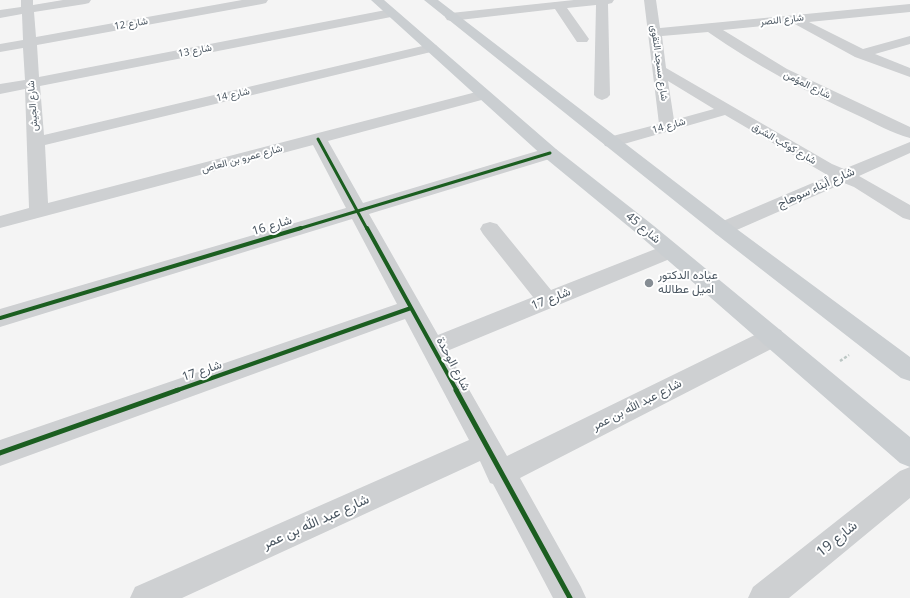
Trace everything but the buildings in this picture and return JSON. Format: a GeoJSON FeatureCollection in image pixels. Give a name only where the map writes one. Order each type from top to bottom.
{"type":"FeatureCollection","features":[{"type":"Feature","properties":{"kind":"main road"},"geometry":{"type":"LineString","coordinates":[[430,0],[723,230],[910,371]]}},
{"type":"Feature","properties":{"kind":"main road","name":"شارع 45"},"geometry":{"type":"LineString","coordinates":[[384,6],[550,153],[773,337],[910,454]]}},
{"type":"Feature","properties":{"kind":"street"},"geometry":{"type":"LineString","coordinates":[[0,14],[27,5],[85,0]]}},
{"type":"Feature","properties":{"kind":"street","name":"شارع 12"},"geometry":{"type":"LineString","coordinates":[[0,48],[262,0]]}},
{"type":"Feature","properties":{"kind":"street"},"geometry":{"type":"LineString","coordinates":[[451,17],[605,0],[602,95]]}},
{"type":"Feature","properties":{"kind":"street","name":"شارع مسجد التقوى"},"geometry":{"type":"LineString","coordinates":[[650,0],[667,126]]}},
{"type":"Feature","properties":{"kind":"street"},"geometry":{"type":"LineString","coordinates":[[845,0],[863,13]]}},
{"type":"Feature","properties":{"kind":"street","name":"شارع الجيش"},"geometry":{"type":"LineString","coordinates":[[27,5],[39,212]]}},
{"type":"Feature","properties":{"kind":"street"},"geometry":{"type":"LineString","coordinates":[[558,5],[582,38]]}},
{"type":"Feature","properties":{"kind":"street","name":"شارع 13"},"geometry":{"type":"LineString","coordinates":[[0,89],[384,6]]}},
{"type":"Feature","properties":{"kind":"street","name":"شارع النصر"},"geometry":{"type":"LineString","coordinates":[[654,33],[910,8]]}},
{"type":"Feature","properties":{"kind":"street"},"geometry":{"type":"LineString","coordinates":[[877,11],[897,20]]}},
{"type":"Feature","properties":{"kind":"street"},"geometry":{"type":"LineString","coordinates":[[795,19],[824,36],[860,54],[910,73]]}},
{"type":"Feature","properties":{"kind":"street","name":"شارع المؤمن"},"geometry":{"type":"LineString","coordinates":[[710,28],[754,58],[792,79],[910,133]]}},
{"type":"Feature","properties":{"kind":"street"},"geometry":{"type":"LineString","coordinates":[[860,54],[910,40]]}},
{"type":"Feature","properties":{"kind":"street","name":"شارع 14"},"geometry":{"type":"LineString","coordinates":[[36,142],[431,48]]}},
{"type":"Feature","properties":{"kind":"street","name":"شارع كوكب الشرق"},"geometry":{"type":"LineString","coordinates":[[660,70],[826,168],[860,183],[910,214]]}},
{"type":"Feature","properties":{"kind":"street","name":"شارع عمرو بن العاص"},"geometry":{"type":"LineString","coordinates":[[0,222],[484,95]]}},
{"type":"Feature","properties":{"kind":"street","name":"شارع 14"},"geometry":{"type":"LineString","coordinates":[[612,142],[727,110]]}},
{"type":"Feature","properties":{"kind":"street","name":"شارع الوحدة"},"geometry":{"type":"LineString","coordinates":[[318,139],[500,474],[570,598]]}},
{"type":"Feature","properties":{"kind":"street","name":"شارع أبناء سوهاج"},"geometry":{"type":"LineString","coordinates":[[723,230],[910,146]]}},
{"type":"Feature","properties":{"kind":"street","name":"شارع 16"},"geometry":{"type":"LineString","coordinates":[[0,318],[550,153]]}},
{"type":"Feature","properties":{"kind":"street"},"geometry":{"type":"LineString","coordinates":[[490,229],[548,300]]}},
{"type":"Feature","properties":{"kind":"street","name":"شارع 17"},"geometry":{"type":"LineString","coordinates":[[432,347],[670,251]]}},
{"type":"Feature","properties":{"kind":"street","name":"شارع 17"},"geometry":{"type":"LineString","coordinates":[[0,453],[411,308]]}},
{"type":"Feature","properties":{"kind":"street","name":"شارع عبد الله بن عمر"},"geometry":{"type":"LineString","coordinates":[[500,474],[773,337]]}},
{"type":"Feature","properties":{"kind":"street","name":"شارع عبد الله بن عمر"},"geometry":{"type":"LineString","coordinates":[[146,598],[485,446]]}},
{"type":"Feature","properties":{"kind":"street","name":"شارع 19"},"geometry":{"type":"LineString","coordinates":[[764,598],[910,480]]}},
{"type":"Feature","properties":{"kind":"path"},"geometry":{"type":"LineString","coordinates":[[818,375],[870,341]]}},
{"type":"Feature","properties":{"kind":"cycle path"},"geometry":{"type":"LineString","coordinates":[[318,139],[570,598]]}},
{"type":"Feature","properties":{"kind":"cycle path"},"geometry":{"type":"LineString","coordinates":[[0,318],[550,153]]}},
{"type":"Feature","properties":{"kind":"cycle path"},"geometry":{"type":"LineString","coordinates":[[0,453],[411,308]]}},
{"type":"Feature","properties":{"kind":"place","name":"عياده الدكتور اميل عطالله"},"geometry":{"type":"Point","coordinates":[649,283]}}]}
